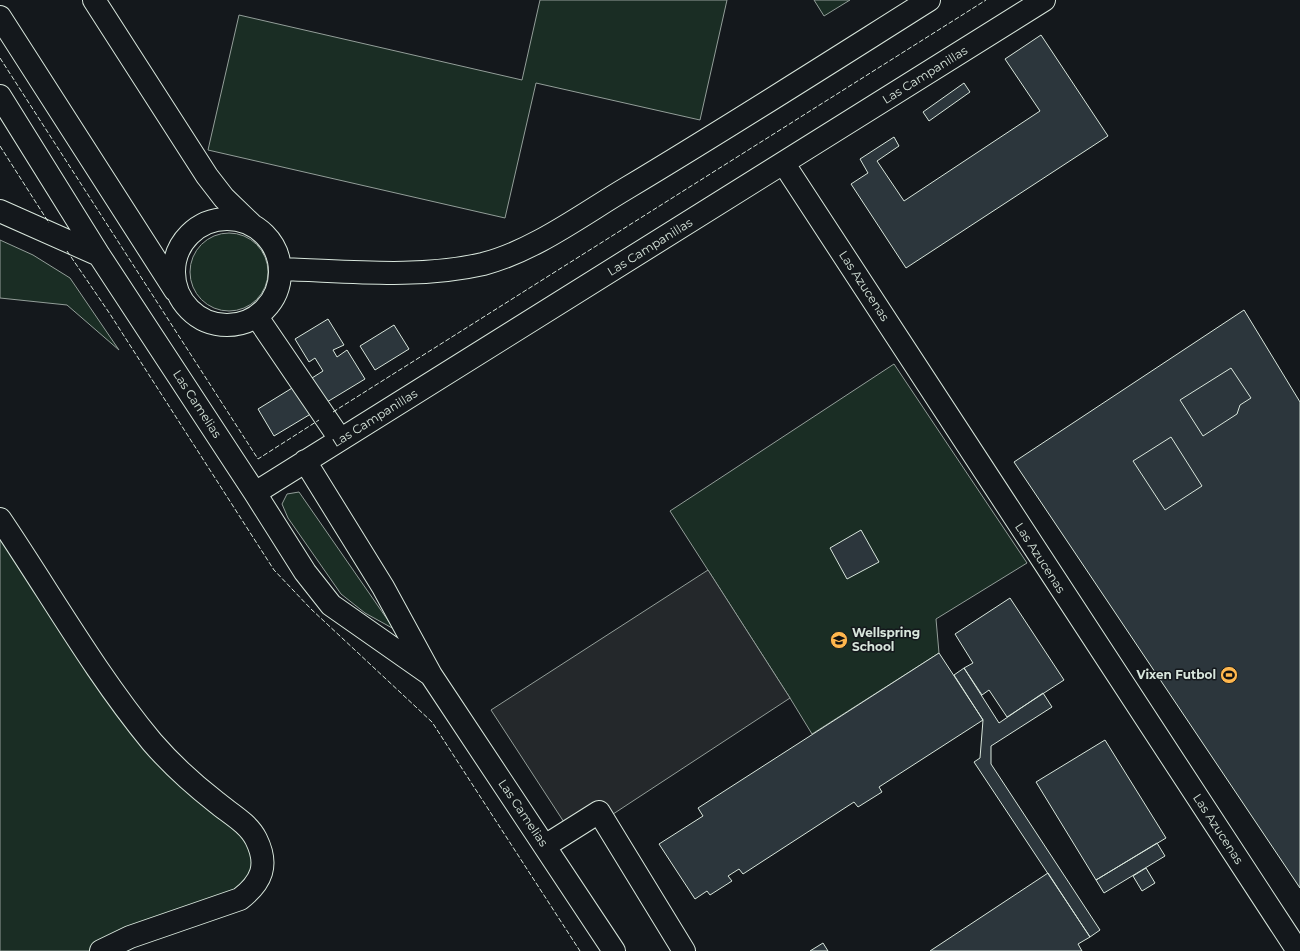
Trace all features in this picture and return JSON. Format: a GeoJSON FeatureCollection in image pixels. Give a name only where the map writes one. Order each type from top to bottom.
{"type":"FeatureCollection","features":[{"type":"Feature","properties":{"kind":"street"},"geometry":{"type":"LineString","coordinates":[[0,16],[188,309],[203,320],[221,326],[240,324],[257,317],[271,304],[279,287],[281,269],[277,250],[266,235],[251,224],[224,198],[208,176],[94,0]]}},
{"type":"Feature","properties":{"kind":"street"},"geometry":{"type":"LineString","coordinates":[[281,269],[382,272],[450,270],[486,263],[532,245],[655,171],[929,0]]}},
{"type":"Feature","properties":{"kind":"street","name":"Las Campanillas"},"geometry":{"type":"LineString","coordinates":[[255,493],[784,164],[1044,0]]}},
{"type":"Feature","properties":{"kind":"street","name":"Las Camelias"},"geometry":{"type":"LineString","coordinates":[[0,96],[99,255],[305,572],[331,605],[431,675]]}},
{"type":"Feature","properties":{"kind":"street","name":"Las Azucenas"},"geometry":{"type":"LineString","coordinates":[[784,164],[1298,951]]}},
{"type":"Feature","properties":{"kind":"street"},"geometry":{"type":"LineString","coordinates":[[0,209],[99,255]]}},
{"type":"Feature","properties":{"kind":"street"},"geometry":{"type":"LineString","coordinates":[[178,294],[173,276],[175,257],[184,240],[197,227],[214,220],[233,219],[251,224]]}},
{"type":"Feature","properties":{"kind":"street"},"geometry":{"type":"LineString","coordinates":[[257,317],[340,439]]}},
{"type":"Feature","properties":{"kind":"street","name":"Las Camelias"},"geometry":{"type":"LineString","coordinates":[[305,461],[383,587],[431,675],[614,951]]}},
{"type":"Feature","properties":{"kind":"street"},"geometry":{"type":"LineString","coordinates":[[0,519],[64,618],[130,714],[153,743],[184,775],[246,826],[256,838],[262,857],[262,869],[258,882],[240,899],[130,937],[101,951]]}},
{"type":"Feature","properties":{"kind":"street"},"geometry":{"type":"LineString","coordinates":[[545,846],[599,812],[684,951]]}},
{"type":"Feature","properties":{"kind":"green space"},"geometry":{"type":"Polygon","coordinates":[[[540,0],[727,0],[700,120],[536,83],[505,218],[208,150],[239,15],[522,80],[540,0]]]}},
{"type":"Feature","properties":{"kind":"green space"},"geometry":{"type":"Polygon","coordinates":[[[814,0],[850,0],[824,16],[814,0]]]}},
{"type":"Feature","properties":{"kind":"green space"},"geometry":{"type":"Polygon","coordinates":[[[229,233],[244,236],[257,244],[265,257],[268,272],[265,287],[257,300],[244,308],[229,311],[214,308],[201,300],[193,287],[190,272],[193,257],[201,244],[214,236],[229,233]]]}},
{"type":"Feature","properties":{"kind":"green space"},"geometry":{"type":"Polygon","coordinates":[[[0,240],[33,255],[70,278],[119,350],[67,305],[0,298],[0,240]]]}},
{"type":"Feature","properties":{"kind":"green space"},"geometry":{"type":"Polygon","coordinates":[[[894,364],[1027,563],[936,619],[939,653],[812,734],[670,511],[894,364]]]}},
{"type":"Feature","properties":{"kind":"green space"},"geometry":{"type":"Polygon","coordinates":[[[299,492],[394,629],[365,613],[341,594],[288,518],[282,504],[287,494],[299,492]]]}},
{"type":"Feature","properties":{"kind":"green space"},"geometry":{"type":"Polygon","coordinates":[[[0,519],[130,714],[246,826],[258,882],[104,951],[0,951],[0,519]]]}},
{"type":"Feature","properties":{"kind":"shaded area"},"geometry":{"type":"Polygon","coordinates":[[[708,570],[790,698],[575,839],[491,710],[708,570]]]}},
{"type":"Feature","properties":{"kind":"building"},"geometry":{"type":"Polygon","coordinates":[[[1041,35],[1108,136],[906,268],[851,184],[868,173],[860,159],[894,137],[899,146],[877,161],[904,201],[1040,111],[1005,59],[1041,35]]]}},
{"type":"Feature","properties":{"kind":"building"},"geometry":{"type":"Polygon","coordinates":[[[964,83],[970,92],[929,121],[923,112],[964,83]]]}},
{"type":"Feature","properties":{"kind":"building","name":"Vixen Futbol"},"geometry":{"type":"Polygon","coordinates":[[[1244,310],[1300,402],[1300,888],[1014,462],[1244,310]]]}},
{"type":"Feature","properties":{"kind":"building"},"geometry":{"type":"Polygon","coordinates":[[[328,319],[344,345],[333,350],[337,357],[347,350],[365,379],[327,402],[312,378],[323,371],[315,358],[309,362],[295,339],[328,319]]]}},
{"type":"Feature","properties":{"kind":"building"},"geometry":{"type":"Polygon","coordinates":[[[394,325],[409,349],[375,370],[360,346],[394,325]]]}},
{"type":"Feature","properties":{"kind":"building"},"geometry":{"type":"Polygon","coordinates":[[[1231,368],[1251,398],[1240,405],[1237,414],[1203,436],[1180,400],[1231,368]]]}},
{"type":"Feature","properties":{"kind":"building"},"geometry":{"type":"Polygon","coordinates":[[[297,385],[314,412],[274,436],[258,409],[297,385]]]}},
{"type":"Feature","properties":{"kind":"building"},"geometry":{"type":"Polygon","coordinates":[[[1171,437],[1202,486],[1165,510],[1133,461],[1171,437]]]}},
{"type":"Feature","properties":{"kind":"building"},"geometry":{"type":"Polygon","coordinates":[[[861,530],[879,562],[847,579],[830,548],[861,530]]]}},
{"type":"Feature","properties":{"kind":"building"},"geometry":{"type":"Polygon","coordinates":[[[1010,598],[1064,680],[1007,717],[989,690],[982,695],[964,668],[973,663],[955,634],[1010,598]]]}},
{"type":"Feature","properties":{"kind":"building"},"geometry":{"type":"Polygon","coordinates":[[[939,653],[983,720],[879,787],[882,792],[858,807],[854,802],[743,874],[739,869],[728,876],[732,881],[710,895],[707,891],[695,899],[659,844],[703,816],[698,808],[939,653]]]}},
{"type":"Feature","properties":{"kind":"building"},"geometry":{"type":"Polygon","coordinates":[[[964,668],[999,723],[1043,693],[1052,707],[991,746],[991,764],[1100,930],[1090,937],[974,762],[980,758],[983,720],[954,675],[964,668]]]}},
{"type":"Feature","properties":{"kind":"building"},"geometry":{"type":"Polygon","coordinates":[[[1105,740],[1166,838],[1096,880],[1036,782],[1105,740]]]}},
{"type":"Feature","properties":{"kind":"building"},"geometry":{"type":"Polygon","coordinates":[[[1157,843],[1165,856],[1104,893],[1096,880],[1157,843]]]}},
{"type":"Feature","properties":{"kind":"building"},"geometry":{"type":"Polygon","coordinates":[[[1146,868],[1155,883],[1142,891],[1133,876],[1146,868]]]}},
{"type":"Feature","properties":{"kind":"building"},"geometry":{"type":"Polygon","coordinates":[[[1048,873],[1090,937],[1078,944],[1082,951],[930,951],[1048,873]]]}},
{"type":"Feature","properties":{"kind":"building"},"geometry":{"type":"Polygon","coordinates":[[[823,943],[828,951],[810,951],[823,943]]]}},
{"type":"Feature","properties":{"kind":"fence"},"geometry":{"type":"LineString","coordinates":[[333,412],[986,0]]}},
{"type":"Feature","properties":{"kind":"fence"},"geometry":{"type":"LineString","coordinates":[[0,58],[258,459],[319,420]]}},
{"type":"Feature","properties":{"kind":"fence"},"geometry":{"type":"LineString","coordinates":[[0,146],[49,223]]}},
{"type":"Feature","properties":{"kind":"fence"},"geometry":{"type":"LineString","coordinates":[[67,251],[110,314],[274,570],[311,609],[432,722],[580,951]]}},
{"type":"Feature","properties":{"kind":"place","name":"Wellspring School"},"geometry":{"type":"Point","coordinates":[839,640]}},
{"type":"Feature","properties":{"kind":"place","name":"Vixen Futbol"},"geometry":{"type":"Point","coordinates":[1229,675]}}]}
